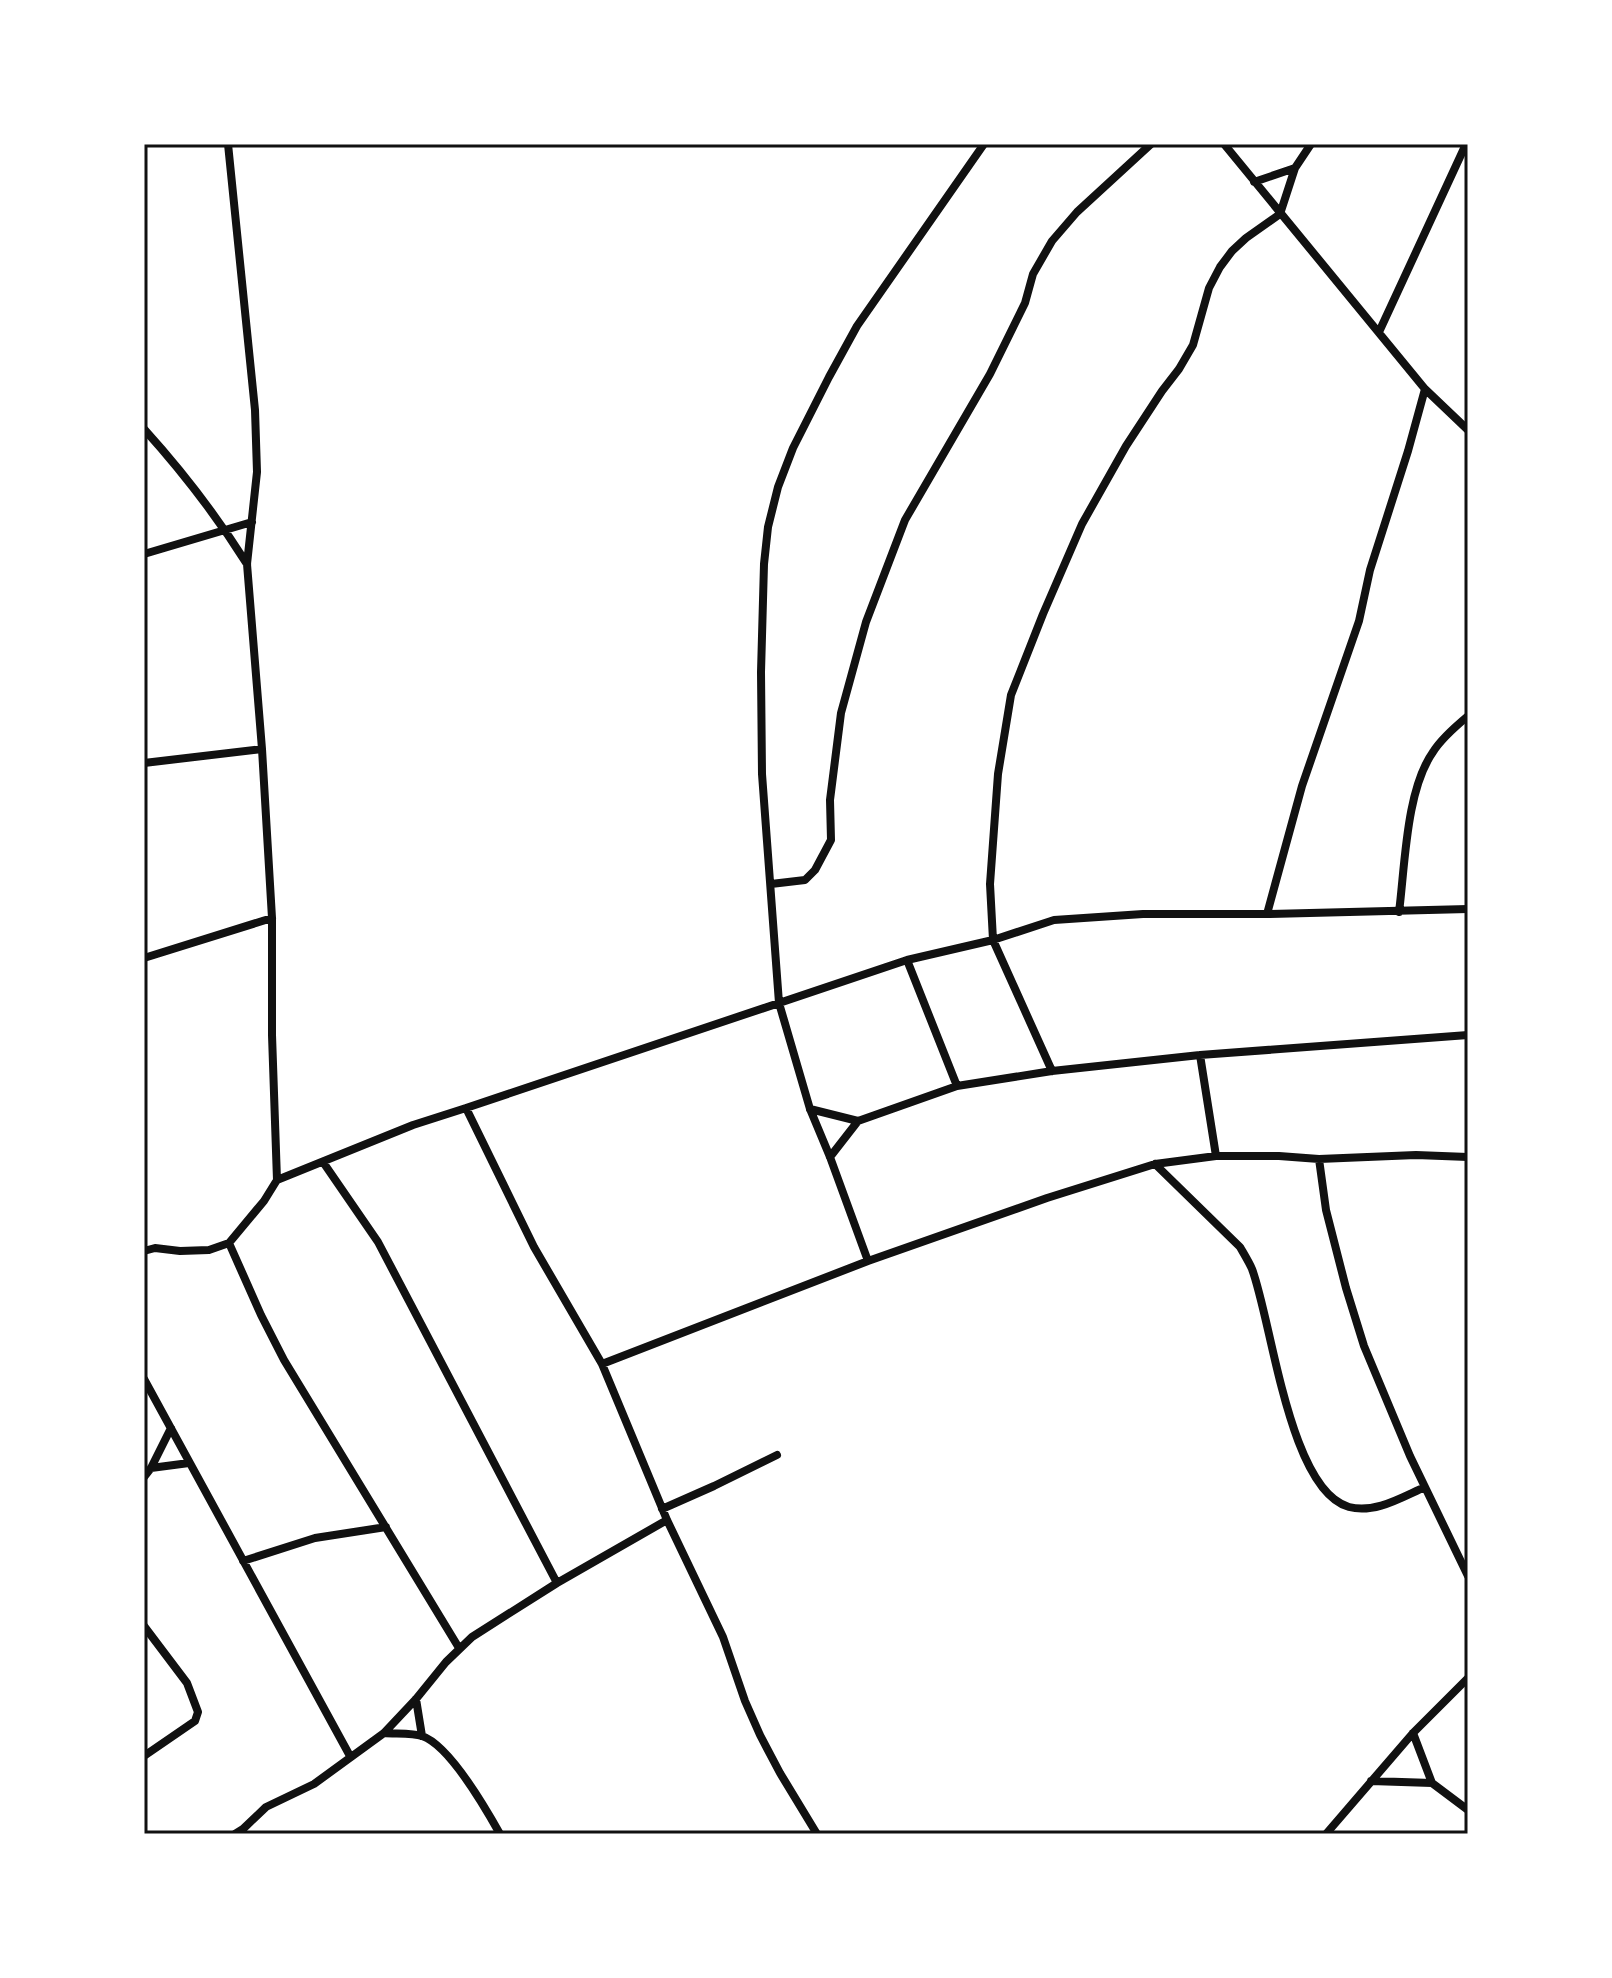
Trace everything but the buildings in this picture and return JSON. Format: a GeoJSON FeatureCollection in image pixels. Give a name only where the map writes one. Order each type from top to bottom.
{"type":"FeatureCollection","features":[{"type":"Feature","properties":{"kind":"street"},"geometry":{"type":"LineString","coordinates":[[144,1251],[155,1248],[209,1250],[229,1243],[277,1180],[272,918],[247,564],[257,472],[255,410],[228,144]]}},
{"type":"Feature","properties":{"kind":"street"},"geometry":{"type":"LineString","coordinates":[[868,1261],[810,1109],[779,1003],[762,774],[764,564],[768,527],[778,487],[793,448],[857,326],[984,144]]}},
{"type":"Feature","properties":{"kind":"street"},"geometry":{"type":"LineString","coordinates":[[771,884],[805,880],[815,870],[831,840],[830,800],[841,713],[866,622],[905,520],[990,374],[1025,303],[1033,274],[1052,241],[1077,212],[1151,144]]}},
{"type":"Feature","properties":{"kind":"street"},"geometry":{"type":"LineString","coordinates":[[1224,144],[1425,389],[1468,430]]}},
{"type":"Feature","properties":{"kind":"street"},"geometry":{"type":"LineString","coordinates":[[1052,1071],[993,940],[990,884],[998,774],[1011,695],[1082,524],[1126,446],[1193,345],[1209,288],[1220,267],[1246,238],[1280,214],[1295,168],[1311,144]]}},
{"type":"Feature","properties":{"kind":"street"},"geometry":{"type":"LineString","coordinates":[[1379,332],[1466,144]]}},
{"type":"Feature","properties":{"kind":"street"},"geometry":{"type":"LineString","coordinates":[[1254,182],[1295,168]]}},
{"type":"Feature","properties":{"kind":"street"},"geometry":{"type":"LineString","coordinates":[[1267,914],[1302,786],[1359,621],[1370,570],[1425,389]]}},
{"type":"Feature","properties":{"kind":"street"},"geometry":{"type":"LineString","coordinates":[[144,429],[178,468],[247,564]]}},
{"type":"Feature","properties":{"kind":"street"},"geometry":{"type":"LineString","coordinates":[[144,554],[252,522]]}},
{"type":"Feature","properties":{"kind":"street"},"geometry":{"type":"LineString","coordinates":[[1399,912],[1419,779],[1433,752],[1468,716]]}},
{"type":"Feature","properties":{"kind":"street"},"geometry":{"type":"LineString","coordinates":[[144,763],[262,749]]}},
{"type":"Feature","properties":{"kind":"street"},"geometry":{"type":"LineString","coordinates":[[277,1180],[413,1125],[907,960],[993,940],[1054,920],[1143,914],[1468,909]]}},
{"type":"Feature","properties":{"kind":"street"},"geometry":{"type":"LineString","coordinates":[[144,958],[272,918]]}},
{"type":"Feature","properties":{"kind":"street"},"geometry":{"type":"LineString","coordinates":[[907,960],[957,1086]]}},
{"type":"Feature","properties":{"kind":"street"},"geometry":{"type":"LineString","coordinates":[[830,1157],[858,1121],[957,1086],[1052,1071],[1200,1055],[1468,1035]]}},
{"type":"Feature","properties":{"kind":"street"},"geometry":{"type":"LineString","coordinates":[[1200,1055],[1216,1156]]}},
{"type":"Feature","properties":{"kind":"street"},"geometry":{"type":"LineString","coordinates":[[466,1108],[534,1247],[602,1364],[662,1509],[723,1637],[760,1735],[817,1834]]}},
{"type":"Feature","properties":{"kind":"street"},"geometry":{"type":"LineString","coordinates":[[810,1109],[858,1121]]}},
{"type":"Feature","properties":{"kind":"street"},"geometry":{"type":"LineString","coordinates":[[602,1364],[868,1261],[1155,1164],[1216,1156],[1319,1159],[1416,1155],[1468,1157]]}},
{"type":"Feature","properties":{"kind":"street"},"geometry":{"type":"LineString","coordinates":[[1319,1159],[1326,1210],[1364,1346],[1410,1456],[1468,1576]]}},
{"type":"Feature","properties":{"kind":"street"},"geometry":{"type":"LineString","coordinates":[[323,1162],[378,1242],[557,1583]]}},
{"type":"Feature","properties":{"kind":"street"},"geometry":{"type":"LineString","coordinates":[[1155,1164],[1240,1247],[1252,1269],[1284,1398],[1317,1481],[1330,1496],[1349,1507],[1384,1505],[1425,1487]]}},
{"type":"Feature","properties":{"kind":"street"},"geometry":{"type":"LineString","coordinates":[[229,1243],[284,1360],[459,1648]]}},
{"type":"Feature","properties":{"kind":"street"},"geometry":{"type":"LineString","coordinates":[[144,1379],[350,1756]]}},
{"type":"Feature","properties":{"kind":"street"},"geometry":{"type":"LineString","coordinates":[[144,1477],[171,1428]]}},
{"type":"Feature","properties":{"kind":"street"},"geometry":{"type":"LineString","coordinates":[[662,1509],[777,1455]]}},
{"type":"Feature","properties":{"kind":"street"},"geometry":{"type":"LineString","coordinates":[[151,1468],[189,1463]]}},
{"type":"Feature","properties":{"kind":"street"},"geometry":{"type":"LineString","coordinates":[[235,1834],[266,1807],[314,1784],[384,1733],[472,1637],[557,1583],[667,1520]]}},
{"type":"Feature","properties":{"kind":"street"},"geometry":{"type":"LineString","coordinates":[[243,1561],[315,1538],[386,1527]]}},
{"type":"Feature","properties":{"kind":"street"},"geometry":{"type":"LineString","coordinates":[[144,1626],[187,1683],[198,1712],[195,1721],[144,1756]]}},
{"type":"Feature","properties":{"kind":"street"},"geometry":{"type":"LineString","coordinates":[[1326,1834],[1413,1733],[1468,1678]]}},
{"type":"Feature","properties":{"kind":"street"},"geometry":{"type":"LineString","coordinates":[[416,1699],[422,1736]]}},
{"type":"Feature","properties":{"kind":"street"},"geometry":{"type":"LineString","coordinates":[[384,1733],[422,1736],[438,1747],[456,1765],[500,1834]]}},
{"type":"Feature","properties":{"kind":"street"},"geometry":{"type":"LineString","coordinates":[[1413,1733],[1432,1783],[1468,1810]]}},
{"type":"Feature","properties":{"kind":"street"},"geometry":{"type":"LineString","coordinates":[[1371,1781],[1432,1783]]}}]}
